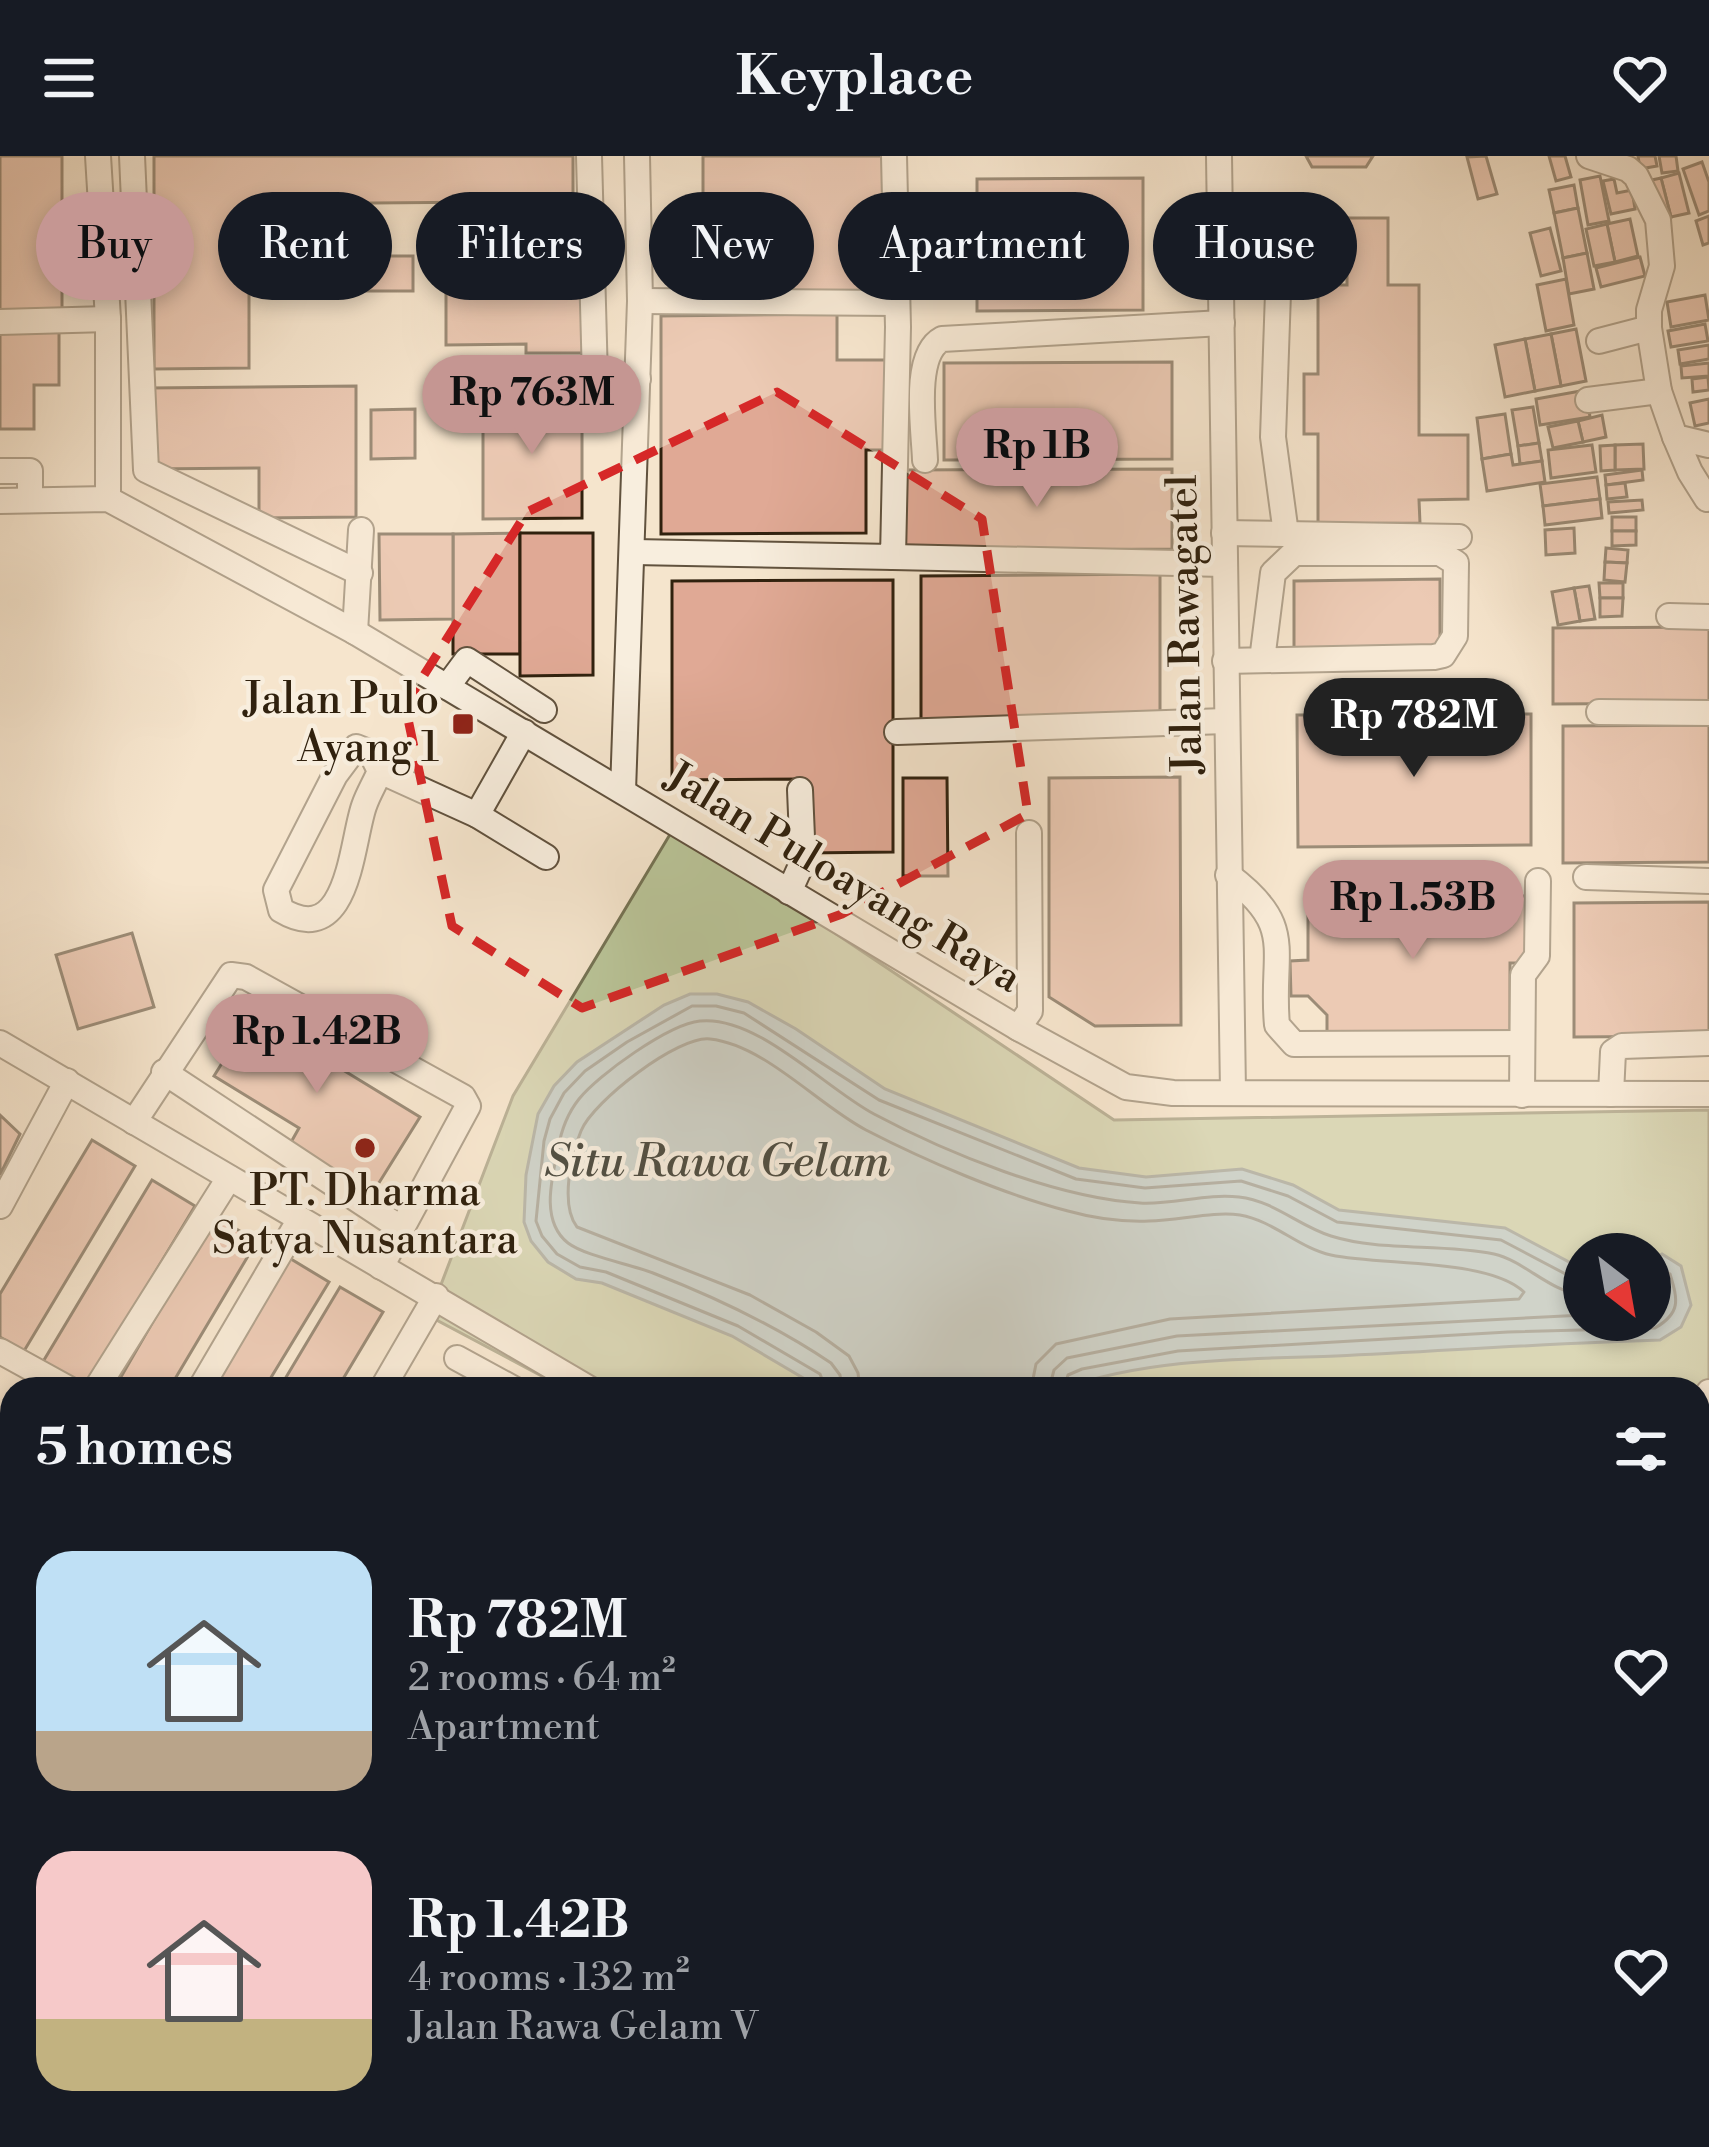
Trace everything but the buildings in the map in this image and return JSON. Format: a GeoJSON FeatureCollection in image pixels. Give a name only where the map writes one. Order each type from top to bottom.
{"type":"FeatureCollection","features":[{"type":"Feature","properties":{"kind":"street"},"geometry":{"type":"LineString","coordinates":[[98,156],[108,319],[108,499]]}},
{"type":"Feature","properties":{"kind":"street"},"geometry":{"type":"LineString","coordinates":[[132,156],[146,470],[360,573]]}},
{"type":"Feature","properties":{"kind":"street"},"geometry":{"type":"LineString","coordinates":[[589,156],[595,380]]}},
{"type":"Feature","properties":{"kind":"street"},"geometry":{"type":"LineString","coordinates":[[623,791],[640,301],[637,156]]}},
{"type":"Feature","properties":{"kind":"street"},"geometry":{"type":"LineString","coordinates":[[893,557],[894,156]]}},
{"type":"Feature","properties":{"kind":"street","name":"Jalan Rawagatel"},"geometry":{"type":"LineString","coordinates":[[1220,156],[1220,192]]}},
{"type":"Feature","properties":{"kind":"street"},"geometry":{"type":"LineString","coordinates":[[1589,156],[1636,176],[1658,220],[1662,266],[1648,310],[1659,391],[1690,472],[1707,499]]}},
{"type":"Feature","properties":{"kind":"street","name":"Jalan Rawagatel"},"geometry":{"type":"LineString","coordinates":[[1222,300],[1233,1092]]}},
{"type":"Feature","properties":{"kind":"street"},"geometry":{"type":"LineString","coordinates":[[1278,300],[1273,437],[1286,534]]}},
{"type":"Feature","properties":{"kind":"street"},"geometry":{"type":"LineString","coordinates":[[640,301],[897,302]]}},
{"type":"Feature","properties":{"kind":"street"},"geometry":{"type":"LineString","coordinates":[[0,322],[108,319]]}},
{"type":"Feature","properties":{"kind":"street"},"geometry":{"type":"LineString","coordinates":[[925,460],[924,362],[932,345],[942,339],[1222,322]]}},
{"type":"Feature","properties":{"kind":"street"},"geometry":{"type":"LineString","coordinates":[[1599,341],[1649,328]]}},
{"type":"Feature","properties":{"kind":"street"},"geometry":{"type":"LineString","coordinates":[[473,372],[638,379]]}},
{"type":"Feature","properties":{"kind":"street"},"geometry":{"type":"LineString","coordinates":[[1588,400],[1659,391]]}},
{"type":"Feature","properties":{"kind":"street"},"geometry":{"type":"LineString","coordinates":[[1675,437],[1709,446]]}},
{"type":"Feature","properties":{"kind":"street"},"geometry":{"type":"LineString","coordinates":[[0,471],[30,471],[30,500]]}},
{"type":"Feature","properties":{"kind":"street","name":"Jalan Puloayang Raya"},"geometry":{"type":"LineString","coordinates":[[0,501],[108,499],[355,632],[1018,1028],[1126,1087],[1173,1093],[1709,1094]]}},
{"type":"Feature","properties":{"kind":"street"},"geometry":{"type":"LineString","coordinates":[[355,632],[361,530]]}},
{"type":"Feature","properties":{"kind":"street"},"geometry":{"type":"LineString","coordinates":[[1224,533],[1459,537]]}},
{"type":"Feature","properties":{"kind":"street"},"geometry":{"type":"LineString","coordinates":[[634,552],[1224,564]]}},
{"type":"Feature","properties":{"kind":"street"},"geometry":{"type":"LineString","coordinates":[[1225,661],[1262,660],[1443,655],[1455,636],[1456,563],[1440,553],[1294,554],[1273,573],[1262,660]]}},
{"type":"Feature","properties":{"kind":"street"},"geometry":{"type":"LineString","coordinates":[[1669,616],[1709,617]]}},
{"type":"Feature","properties":{"kind":"street"},"geometry":{"type":"LineString","coordinates":[[447,687],[467,660],[544,710]]}},
{"type":"Feature","properties":{"kind":"street"},"geometry":{"type":"LineString","coordinates":[[1599,712],[1709,713]]}},
{"type":"Feature","properties":{"kind":"street"},"geometry":{"type":"LineString","coordinates":[[897,732],[1226,721]]}},
{"type":"Feature","properties":{"kind":"street"},"geometry":{"type":"LineString","coordinates":[[477,814],[524,732]]}},
{"type":"Feature","properties":{"kind":"street"},"geometry":{"type":"LineString","coordinates":[[380,771],[363,808],[352,864],[334,908],[318,916],[295,918],[281,910],[276,890],[356,747],[370,753],[380,771],[477,814],[546,857]]}},
{"type":"Feature","properties":{"kind":"street"},"geometry":{"type":"LineString","coordinates":[[789,892],[803,861],[800,790]]}},
{"type":"Feature","properties":{"kind":"street"},"geometry":{"type":"LineString","coordinates":[[1018,1028],[1030,1011],[1029,833]]}},
{"type":"Feature","properties":{"kind":"street"},"geometry":{"type":"LineString","coordinates":[[1228,875],[1256,896],[1278,932],[1277,1025],[1294,1043],[1522,1043]]}},
{"type":"Feature","properties":{"kind":"street"},"geometry":{"type":"LineString","coordinates":[[1586,877],[1709,881]]}},
{"type":"Feature","properties":{"kind":"street"},"geometry":{"type":"LineString","coordinates":[[1522,1095],[1523,974],[1537,956],[1538,881]]}},
{"type":"Feature","properties":{"kind":"street"},"geometry":{"type":"LineString","coordinates":[[134,1122],[231,975],[246,977],[463,1097],[468,1106],[381,1267]]}},
{"type":"Feature","properties":{"kind":"street"},"geometry":{"type":"LineString","coordinates":[[0,1043],[570,1377]]}},
{"type":"Feature","properties":{"kind":"street"},"geometry":{"type":"LineString","coordinates":[[1612,1094],[1613,1052],[1622,1046],[1709,1043]]}},
{"type":"Feature","properties":{"kind":"street"},"geometry":{"type":"LineString","coordinates":[[164,1072],[402,1229]]}},
{"type":"Feature","properties":{"kind":"street"},"geometry":{"type":"LineString","coordinates":[[0,1206],[68,1081]]}},
{"type":"Feature","properties":{"kind":"street"},"geometry":{"type":"LineString","coordinates":[[104,1377],[229,1178]]}},
{"type":"Feature","properties":{"kind":"street"},"geometry":{"type":"LineString","coordinates":[[207,1377],[301,1219]]}},
{"type":"Feature","properties":{"kind":"street"},"geometry":{"type":"LineString","coordinates":[[389,1377],[436,1296]]}},
{"type":"Feature","properties":{"kind":"street"},"geometry":{"type":"LineString","coordinates":[[0,1351],[47,1377]]}},
{"type":"Feature","properties":{"kind":"street"},"geometry":{"type":"LineString","coordinates":[[457,1358],[492,1377]]}},
{"type":"Feature","properties":{"kind":"highlighted area"},"geometry":{"type":"Polygon","coordinates":[[[777,392],[982,519],[1028,814],[842,914],[582,1008],[452,926],[405,705],[527,512],[777,392]]]}},
{"type":"Feature","properties":{"kind":"green space"},"geometry":{"type":"Polygon","coordinates":[[[675,826],[1114,1120],[1709,1110],[1709,1377],[543,1377],[429,1316],[513,1096],[675,826]]]}},
{"type":"Feature","properties":{"kind":"water","name":"Situ Rawa Gelam"},"geometry":{"type":"Polygon","coordinates":[[[690,994],[717,994],[748,1002],[885,1089],[1079,1168],[1146,1177],[1242,1169],[1293,1185],[1339,1210],[1505,1228],[1563,1259],[1563,1341],[1639,1341],[1197,1362],[1102,1377],[802,1377],[732,1336],[602,1283],[576,1279],[548,1262],[531,1241],[524,1222],[526,1175],[538,1114],[554,1086],[577,1062],[664,1005],[690,994]]]}},
{"type":"Feature","properties":{"kind":"water","name":"Situ Rawa Gelam"},"geometry":{"type":"Polygon","coordinates":[[[1671,1260],[1681,1266],[1691,1305],[1681,1327],[1671,1333],[1671,1260]]]}},
{"type":"Feature","properties":{"kind":"place","name":"Jalan Pulo Ayang 1"},"geometry":{"type":"Point","coordinates":[463,724]}},
{"type":"Feature","properties":{"kind":"place","name":"PT. Dharma Satya Nusantara"},"geometry":{"type":"Point","coordinates":[365,1148]}}]}
